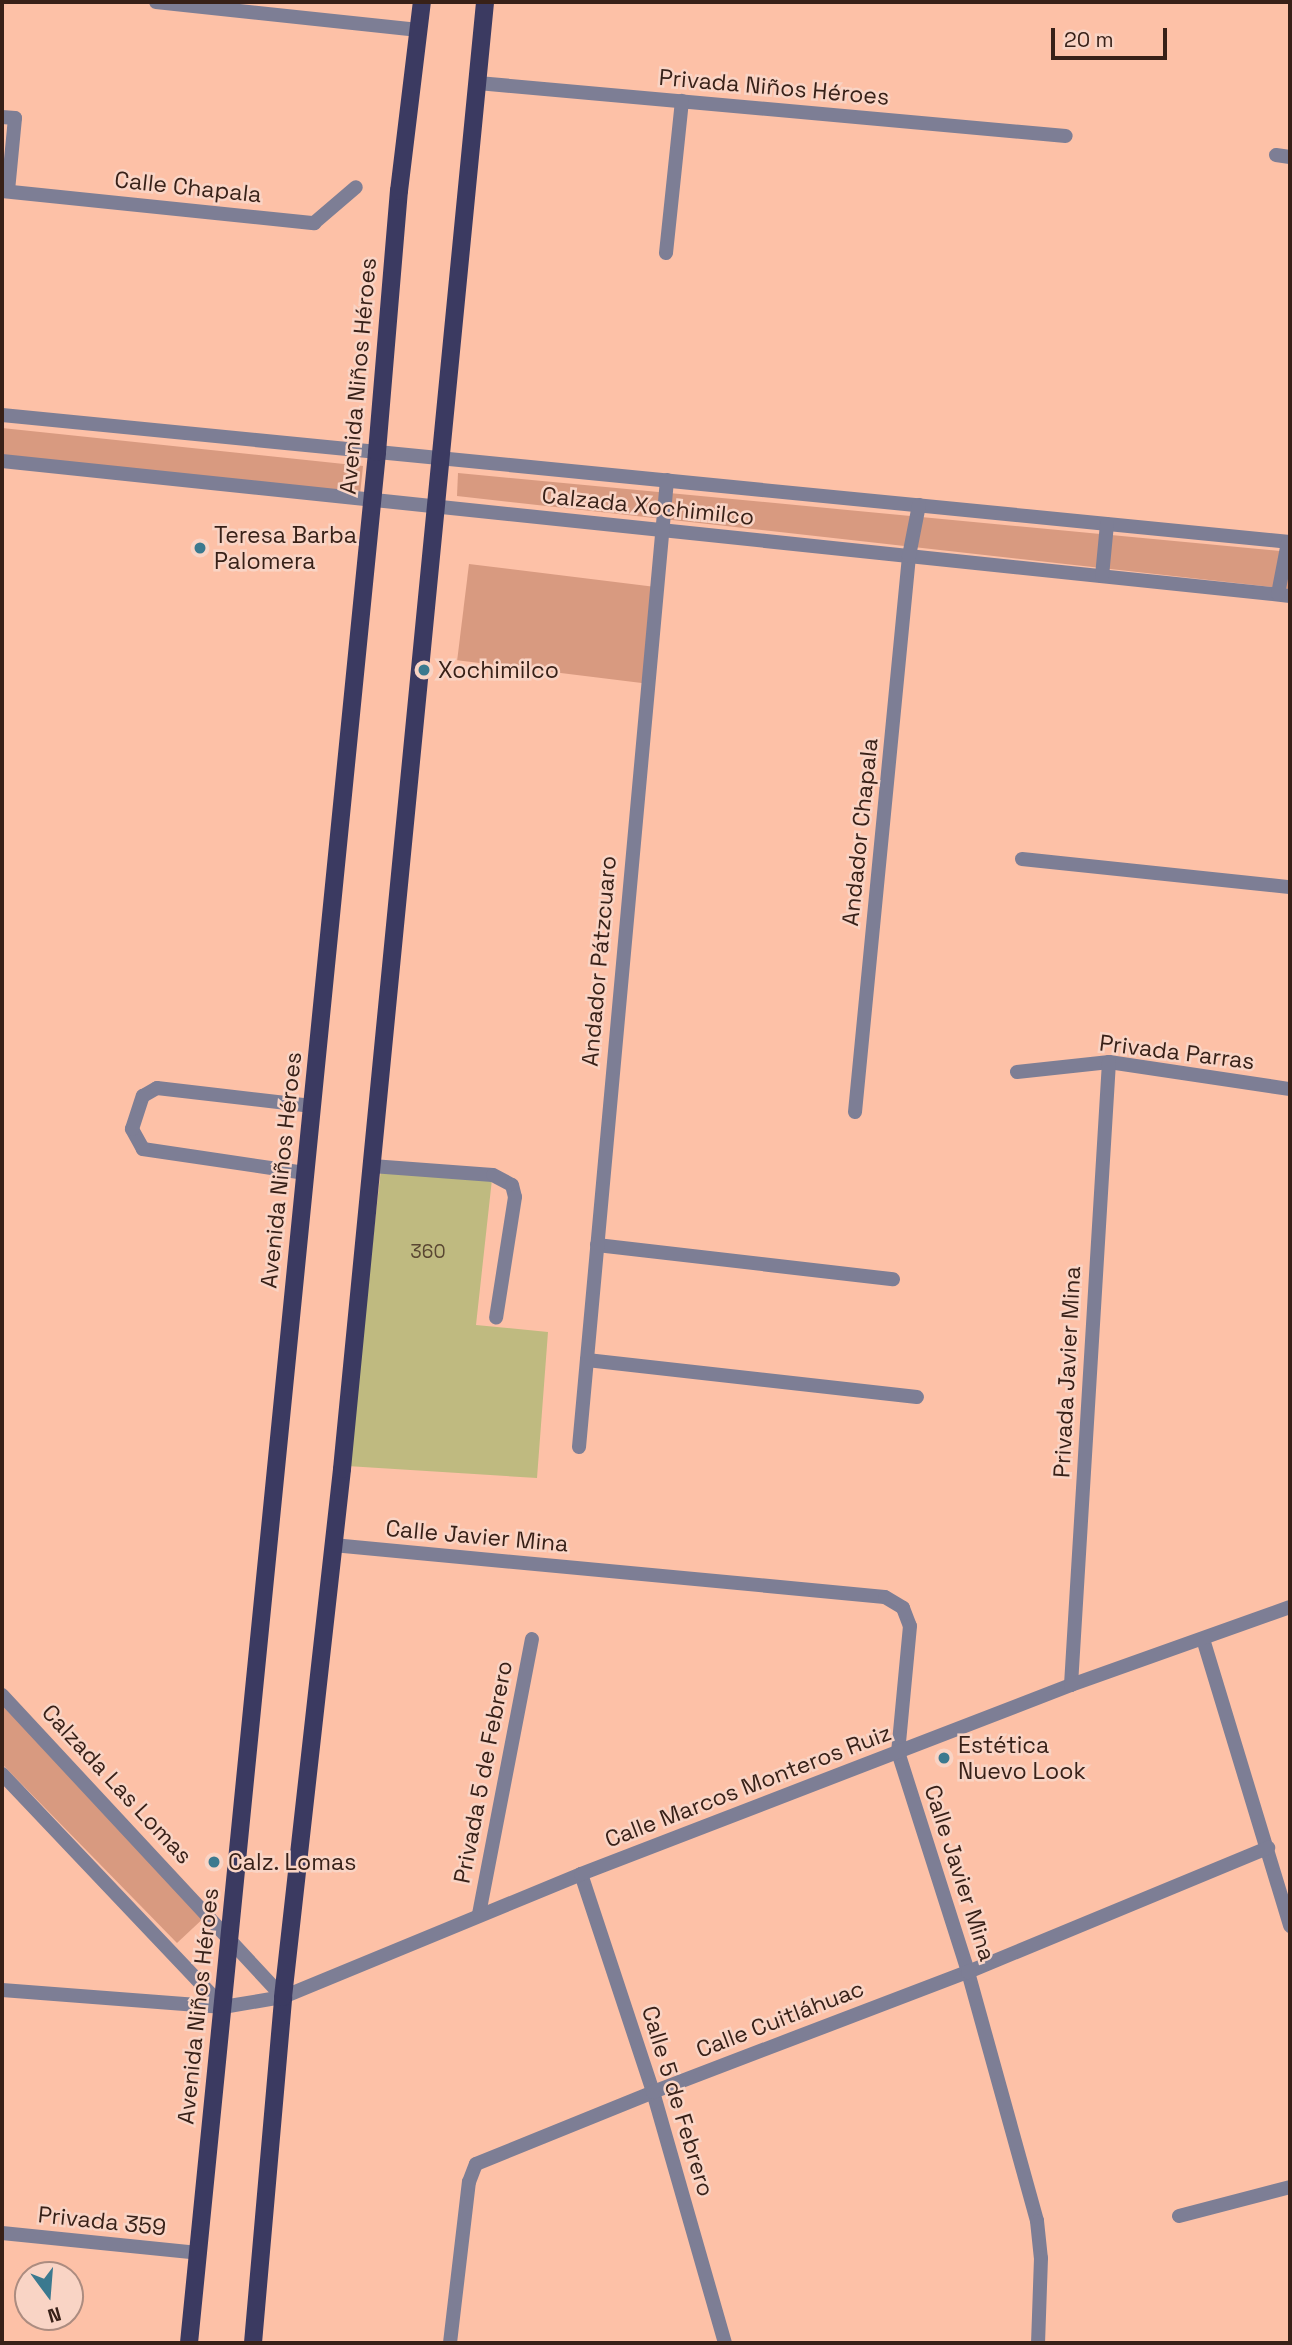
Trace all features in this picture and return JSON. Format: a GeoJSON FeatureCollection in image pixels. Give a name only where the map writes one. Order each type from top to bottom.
{"type":"FeatureCollection","features":[{"type":"Feature","properties":{"kind":"main road","name":"Avenida Niños Héroes"},"geometry":{"type":"LineString","coordinates":[[189,2343],[377,452],[399,191],[422,2]]}},
{"type":"Feature","properties":{"kind":"main road"},"geometry":{"type":"LineString","coordinates":[[253,2343],[283,1997],[372,1166],[485,2]]}},
{"type":"Feature","properties":{"kind":"street"},"geometry":{"type":"LineString","coordinates":[[156,2],[419,30]]}},
{"type":"Feature","properties":{"kind":"street","name":"Privada Niños Héroes"},"geometry":{"type":"LineString","coordinates":[[478,82],[1066,136]]}},
{"type":"Feature","properties":{"kind":"street"},"geometry":{"type":"LineString","coordinates":[[666,254],[682,101]]}},
{"type":"Feature","properties":{"kind":"street"},"geometry":{"type":"LineString","coordinates":[[2,117],[15,118],[5,191]]}},
{"type":"Feature","properties":{"kind":"street","name":"Calle Chapala"},"geometry":{"type":"LineString","coordinates":[[5,191],[314,223],[356,187]]}},
{"type":"Feature","properties":{"kind":"street","name":"Calzada Xochimilco"},"geometry":{"type":"LineString","coordinates":[[2,415],[1289,542]]}},
{"type":"Feature","properties":{"kind":"street","name":"Calzada Xochimilco"},"geometry":{"type":"LineString","coordinates":[[2,461],[1284,595]]}},
{"type":"Feature","properties":{"kind":"street","name":"Andador Pátzcuaro"},"geometry":{"type":"LineString","coordinates":[[579,1447],[667,480]]}},
{"type":"Feature","properties":{"kind":"street","name":"Andador Chapala"},"geometry":{"type":"LineString","coordinates":[[855,1112],[909,556],[919,505]]}},
{"type":"Feature","properties":{"kind":"street"},"geometry":{"type":"LineString","coordinates":[[1102,576],[1107,524]]}},
{"type":"Feature","properties":{"kind":"street"},"geometry":{"type":"LineString","coordinates":[[1284,595],[1289,542]]}},
{"type":"Feature","properties":{"kind":"street"},"geometry":{"type":"LineString","coordinates":[[1022,859],[1290,887]]}},
{"type":"Feature","properties":{"kind":"street","name":"Privada Parras"},"geometry":{"type":"LineString","coordinates":[[1017,1072],[1109,1062],[1290,1089]]}},
{"type":"Feature","properties":{"kind":"street","name":"Privada Javier Mina"},"geometry":{"type":"LineString","coordinates":[[1071,1685],[1109,1062]]}},
{"type":"Feature","properties":{"kind":"street"},"geometry":{"type":"LineString","coordinates":[[305,1173],[143,1149],[132,1129],[142,1096],[157,1088],[312,1106]]}},
{"type":"Feature","properties":{"kind":"street"},"geometry":{"type":"LineString","coordinates":[[372,1166],[493,1175],[512,1185],[515,1197],[496,1318]]}},
{"type":"Feature","properties":{"kind":"street"},"geometry":{"type":"LineString","coordinates":[[597,1245],[893,1279]]}},
{"type":"Feature","properties":{"kind":"street"},"geometry":{"type":"LineString","coordinates":[[587,1360],[917,1398]]}},
{"type":"Feature","properties":{"kind":"street","name":"Calle Javier Mina"},"geometry":{"type":"LineString","coordinates":[[333,1545],[885,1597],[903,1608],[910,1626],[898,1752],[968,1972],[1041,2239],[1038,2343]]}},
{"type":"Feature","properties":{"kind":"street","name":"Calle Marcos Monteros Ruiz"},"geometry":{"type":"LineString","coordinates":[[2,1990],[223,2007],[283,1997],[581,1874],[1071,1685],[1290,1607]]}},
{"type":"Feature","properties":{"kind":"street","name":"Privada 5 de Febrero"},"geometry":{"type":"LineString","coordinates":[[479,1914],[532,1639]]}},
{"type":"Feature","properties":{"kind":"street"},"geometry":{"type":"LineString","coordinates":[[1203,1639],[1290,1926]]}},
{"type":"Feature","properties":{"kind":"street","name":"Calzada Las Lomas"},"geometry":{"type":"LineString","coordinates":[[2,1695],[283,1997]]}},
{"type":"Feature","properties":{"kind":"street"},"geometry":{"type":"LineString","coordinates":[[2,1774],[223,2007]]}},
{"type":"Feature","properties":{"kind":"street","name":"Calle Cuitláhuac"},"geometry":{"type":"LineString","coordinates":[[450,2343],[469,2182],[476,2164],[653,2092],[968,1972],[1268,1848]]}},
{"type":"Feature","properties":{"kind":"street","name":"Calle 5 de Febrero"},"geometry":{"type":"LineString","coordinates":[[581,1874],[653,2092],[725,2343]]}},
{"type":"Feature","properties":{"kind":"street"},"geometry":{"type":"LineString","coordinates":[[1179,2216],[1290,2186]]}},
{"type":"Feature","properties":{"kind":"street","name":"Privada 359"},"geometry":{"type":"LineString","coordinates":[[2,2234],[198,2253]]}},
{"type":"Feature","properties":{"kind":"shaded area"},"geometry":{"type":"Polygon","coordinates":[[[2,428],[363,466],[359,500],[2,462],[2,428]]]}},
{"type":"Feature","properties":{"kind":"shaded area"},"geometry":{"type":"Polygon","coordinates":[[[458,473],[1290,552],[1290,589],[457,496],[458,473]]]}},
{"type":"Feature","properties":{"kind":"shaded area"},"geometry":{"type":"Polygon","coordinates":[[[469,564],[656,587],[644,683],[457,660],[469,564]]]}},
{"type":"Feature","properties":{"kind":"shaded area"},"geometry":{"type":"Polygon","coordinates":[[[2,1702],[208,1914],[177,1943],[2,1764],[2,1702]]]}},
{"type":"Feature","properties":{"kind":"building"},"geometry":{"type":"Polygon","coordinates":[[[381,1169],[492,1179],[476,1325],[548,1332],[537,1478],[347,1466],[381,1169]]]}},
{"type":"Feature","properties":{"kind":"place","name":"Teresa Barba Palomera"},"geometry":{"type":"Point","coordinates":[200,548]}},
{"type":"Feature","properties":{"kind":"place","name":"Xochimilco"},"geometry":{"type":"Point","coordinates":[424,670]}},
{"type":"Feature","properties":{"kind":"place","name":"Estética Nuevo Look"},"geometry":{"type":"Point","coordinates":[944,1758]}},
{"type":"Feature","properties":{"kind":"place","name":"Calz. Lomas"},"geometry":{"type":"Point","coordinates":[214,1862]}}]}
